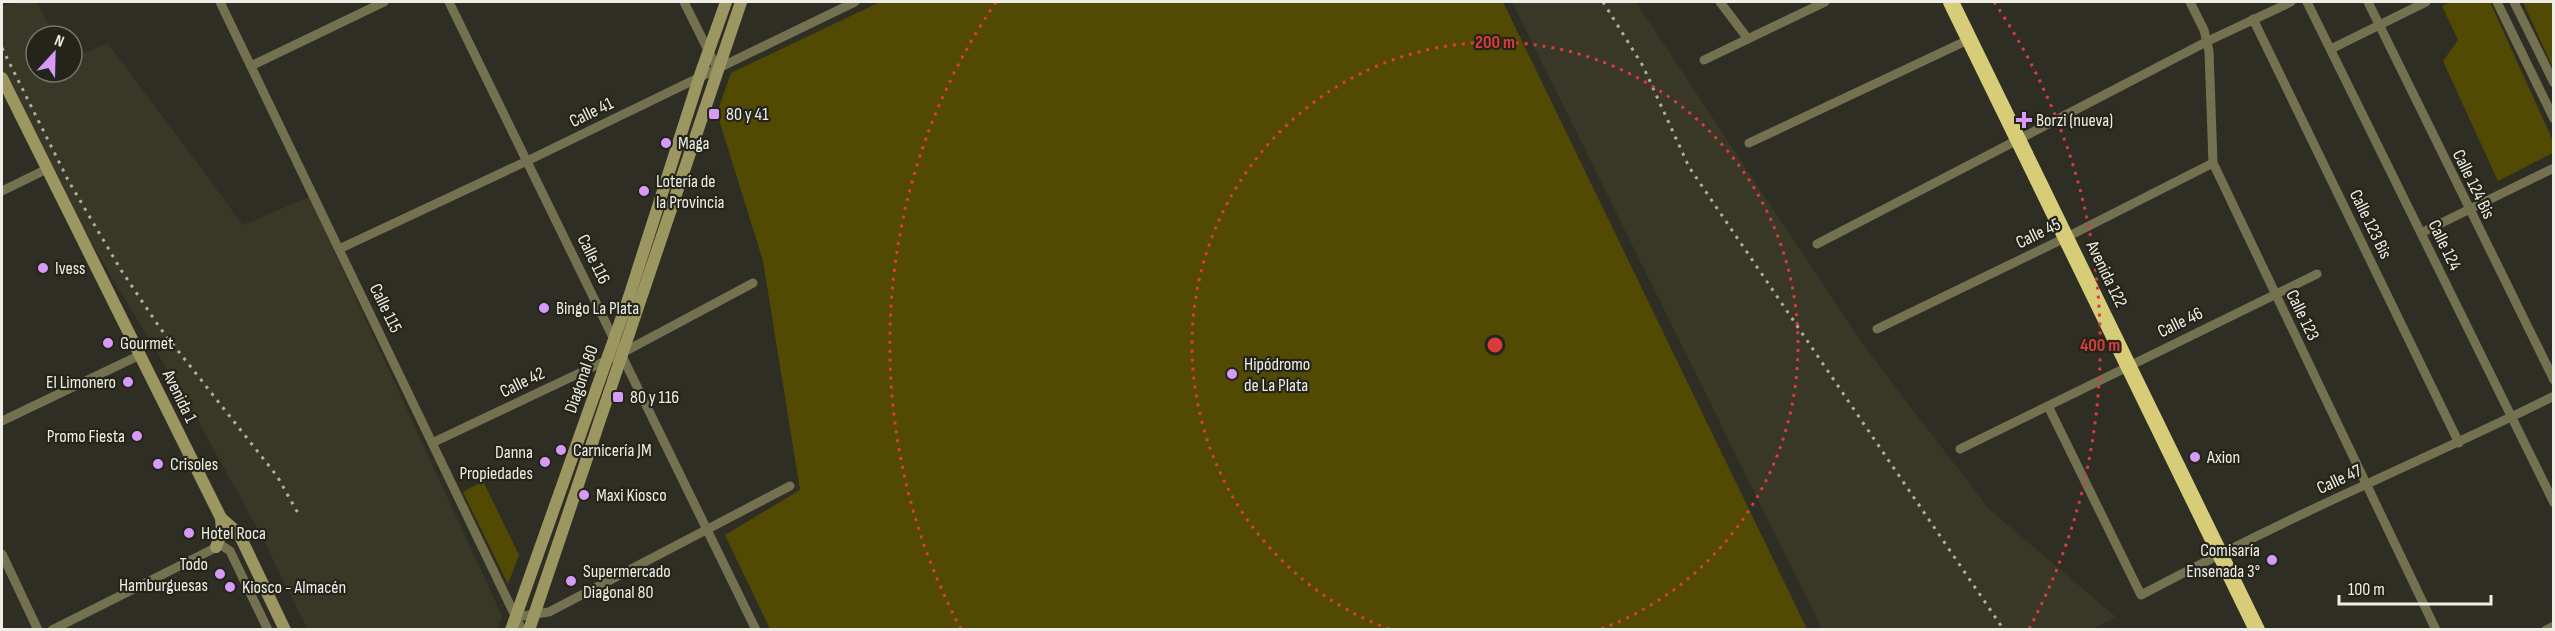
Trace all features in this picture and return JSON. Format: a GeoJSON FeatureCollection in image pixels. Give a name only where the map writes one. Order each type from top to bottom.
{"type":"FeatureCollection","features":[{"type":"Feature","properties":{"kind":"highway","name":"Avenida 122"},"geometry":{"type":"LineString","coordinates":[[1951,2],[2130,365],[2257,630]]}},
{"type":"Feature","properties":{"kind":"main road","name":"Diagonal 80"},"geometry":{"type":"LineString","coordinates":[[511,630],[615,338],[726,2]]}},
{"type":"Feature","properties":{"kind":"main road","name":"Diagonal 80"},"geometry":{"type":"LineString","coordinates":[[529,630],[741,2]]}},
{"type":"Feature","properties":{"kind":"main road","name":"Avenida 1"},"geometry":{"type":"LineString","coordinates":[[2,78],[221,518],[239,534],[285,630]]}},
{"type":"Feature","properties":{"kind":"main road"},"geometry":{"type":"LineString","coordinates":[[216,547],[222,534],[221,518]]}},
{"type":"Feature","properties":{"kind":"street","name":"Calle 115"},"geometry":{"type":"LineString","coordinates":[[220,2],[522,630]]}},
{"type":"Feature","properties":{"kind":"street"},"geometry":{"type":"LineString","coordinates":[[251,66],[384,2]]}},
{"type":"Feature","properties":{"kind":"street","name":"Calle 116"},"geometry":{"type":"LineString","coordinates":[[449,2],[756,630]]}},
{"type":"Feature","properties":{"kind":"street"},"geometry":{"type":"LineString","coordinates":[[684,2],[717,68]]}},
{"type":"Feature","properties":{"kind":"street","name":"Calle 41"},"geometry":{"type":"LineString","coordinates":[[339,249],[855,2]]}},
{"type":"Feature","properties":{"kind":"street"},"geometry":{"type":"LineString","coordinates":[[1720,2],[1748,39]]}},
{"type":"Feature","properties":{"kind":"street"},"geometry":{"type":"LineString","coordinates":[[1704,60],[1825,2]]}},
{"type":"Feature","properties":{"kind":"street","name":"Calle 123"},"geometry":{"type":"LineString","coordinates":[[2190,2],[2208,41],[2212,163],[2436,630]]}},
{"type":"Feature","properties":{"kind":"street"},"geometry":{"type":"LineString","coordinates":[[1816,244],[2208,41],[2291,2]]}},
{"type":"Feature","properties":{"kind":"street","name":"Calle 124"},"geometry":{"type":"LineString","coordinates":[[2307,2],[2553,503]]}},
{"type":"Feature","properties":{"kind":"street","name":"Calle 124 Bis"},"geometry":{"type":"LineString","coordinates":[[2368,2],[2553,380]]}},
{"type":"Feature","properties":{"kind":"street"},"geometry":{"type":"LineString","coordinates":[[2331,49],[2426,2]]}},
{"type":"Feature","properties":{"kind":"street"},"geometry":{"type":"LineString","coordinates":[[2497,2],[2553,119]]}},
{"type":"Feature","properties":{"kind":"street"},"geometry":{"type":"LineString","coordinates":[[2514,2],[2553,83]]}},
{"type":"Feature","properties":{"kind":"street","name":"Calle 123 Bis"},"geometry":{"type":"LineString","coordinates":[[2253,19],[2459,443]]}},
{"type":"Feature","properties":{"kind":"street"},"geometry":{"type":"LineString","coordinates":[[1749,143],[1970,39]]}},
{"type":"Feature","properties":{"kind":"street","name":"Calle 45"},"geometry":{"type":"LineString","coordinates":[[1877,329],[2067,237],[2212,163]]}},
{"type":"Feature","properties":{"kind":"street"},"geometry":{"type":"LineString","coordinates":[[2421,233],[2553,168]]}},
{"type":"Feature","properties":{"kind":"street"},"geometry":{"type":"LineString","coordinates":[[2,191],[47,169]]}},
{"type":"Feature","properties":{"kind":"street","name":"Calle 46"},"geometry":{"type":"LineString","coordinates":[[1960,449],[2317,274]]}},
{"type":"Feature","properties":{"kind":"street","name":"Calle 42"},"geometry":{"type":"LineString","coordinates":[[432,443],[622,352],[753,283]]}},
{"type":"Feature","properties":{"kind":"street"},"geometry":{"type":"LineString","coordinates":[[2,421],[140,355]]}},
{"type":"Feature","properties":{"kind":"street","name":"Calle 47"},"geometry":{"type":"LineString","coordinates":[[2048,406],[2141,595],[2221,553],[2367,483],[2459,443],[2553,396]]}},
{"type":"Feature","properties":{"kind":"street"},"geometry":{"type":"LineString","coordinates":[[516,617],[549,612],[708,531],[790,486]]}},
{"type":"Feature","properties":{"kind":"street"},"geometry":{"type":"LineString","coordinates":[[52,630],[221,545],[229,549],[268,630]]}},
{"type":"Feature","properties":{"kind":"street"},"geometry":{"type":"LineString","coordinates":[[2,554],[38,630]]}},
{"type":"Feature","properties":{"kind":"street"},"geometry":{"type":"LineString","coordinates":[[2546,630],[2553,626]]}},
{"type":"Feature","properties":{"kind":"shaded area"},"geometry":{"type":"Polygon","coordinates":[[[12,2],[37,2],[48,24],[24,24],[24,84],[84,84],[84,53],[108,43],[243,225],[309,197],[502,616],[498,629],[307,629],[260,533],[197,419],[56,184],[2,73],[2,7],[12,2]]]}},
{"type":"Feature","properties":{"kind":"shaded area","name":"Hipódromo de La Plata"},"geometry":{"type":"Polygon","coordinates":[[[880,2],[1503,2],[1807,629],[770,629],[725,535],[800,490],[763,261],[717,113],[731,73],[880,2]]]}},
{"type":"Feature","properties":{"kind":"shaded area"},"geometry":{"type":"Polygon","coordinates":[[[1512,2],[1636,2],[1864,346],[1989,509],[2116,617],[2090,630],[1822,629],[1512,2]]]}},
{"type":"Feature","properties":{"kind":"shaded area"},"geometry":{"type":"Polygon","coordinates":[[[2450,2],[2490,2],[2553,141],[2553,153],[2498,181],[2443,61],[2458,40],[2442,6],[2450,2]]]}},
{"type":"Feature","properties":{"kind":"shaded area"},"geometry":{"type":"Polygon","coordinates":[[[2523,2],[2553,2],[2553,68],[2523,2]]]}},
{"type":"Feature","properties":{"kind":"shaded area"},"geometry":{"type":"Polygon","coordinates":[[[483,481],[519,555],[508,584],[463,492],[483,481]]]}},
{"type":"Feature","properties":{"kind":"railway"},"geometry":{"type":"LineString","coordinates":[[1603,2],[1643,66],[1689,167],[2004,630]]}},
{"type":"Feature","properties":{"kind":"railway"},"geometry":{"type":"LineString","coordinates":[[2,48],[68,180],[121,270],[160,328],[277,476],[299,515]]}},
{"type":"Feature","properties":{"kind":"place","name":"80 y 41"},"geometry":{"type":"Point","coordinates":[714,114]}},
{"type":"Feature","properties":{"kind":"place","name":"Borzi (nueva)"},"geometry":{"type":"Point","coordinates":[2024,120]}},
{"type":"Feature","properties":{"kind":"place","name":"Maga"},"geometry":{"type":"Point","coordinates":[666,143]}},
{"type":"Feature","properties":{"kind":"place","name":"Lotería de la Provincia"},"geometry":{"type":"Point","coordinates":[644,191]}},
{"type":"Feature","properties":{"kind":"place","name":"Ivess"},"geometry":{"type":"Point","coordinates":[43,268]}},
{"type":"Feature","properties":{"kind":"place","name":"Bingo La Plata"},"geometry":{"type":"Point","coordinates":[544,308]}},
{"type":"Feature","properties":{"kind":"place","name":"Gourmet"},"geometry":{"type":"Point","coordinates":[108,343]}},
{"type":"Feature","properties":{"kind":"place","name":"Hipódromo de La Plata"},"geometry":{"type":"Point","coordinates":[1232,374]}},
{"type":"Feature","properties":{"kind":"place","name":"El Limonero"},"geometry":{"type":"Point","coordinates":[128,382]}},
{"type":"Feature","properties":{"kind":"place","name":"80 y 116"},"geometry":{"type":"Point","coordinates":[618,397]}},
{"type":"Feature","properties":{"kind":"place","name":"Promo Fiesta"},"geometry":{"type":"Point","coordinates":[137,436]}},
{"type":"Feature","properties":{"kind":"place","name":"Carnicería JM"},"geometry":{"type":"Point","coordinates":[561,450]}},
{"type":"Feature","properties":{"kind":"place","name":"Axion"},"geometry":{"type":"Point","coordinates":[2195,457]}},
{"type":"Feature","properties":{"kind":"place","name":"Danna Propiedades"},"geometry":{"type":"Point","coordinates":[545,462]}},
{"type":"Feature","properties":{"kind":"place","name":"Crisoles"},"geometry":{"type":"Point","coordinates":[158,464]}},
{"type":"Feature","properties":{"kind":"place","name":"Maxi Kiosco"},"geometry":{"type":"Point","coordinates":[584,495]}},
{"type":"Feature","properties":{"kind":"place","name":"Hotel Roca"},"geometry":{"type":"Point","coordinates":[189,533]}},
{"type":"Feature","properties":{"kind":"place","name":"Comisaría Ensenada 3°"},"geometry":{"type":"Point","coordinates":[2272,560]}},
{"type":"Feature","properties":{"kind":"place","name":"Todo Hamburguesas"},"geometry":{"type":"Point","coordinates":[220,574]}},
{"type":"Feature","properties":{"kind":"place","name":"Supermercado Diagonal 80"},"geometry":{"type":"Point","coordinates":[571,581]}},
{"type":"Feature","properties":{"kind":"place","name":"Kiosco - Almacén"},"geometry":{"type":"Point","coordinates":[230,587]}}]}
